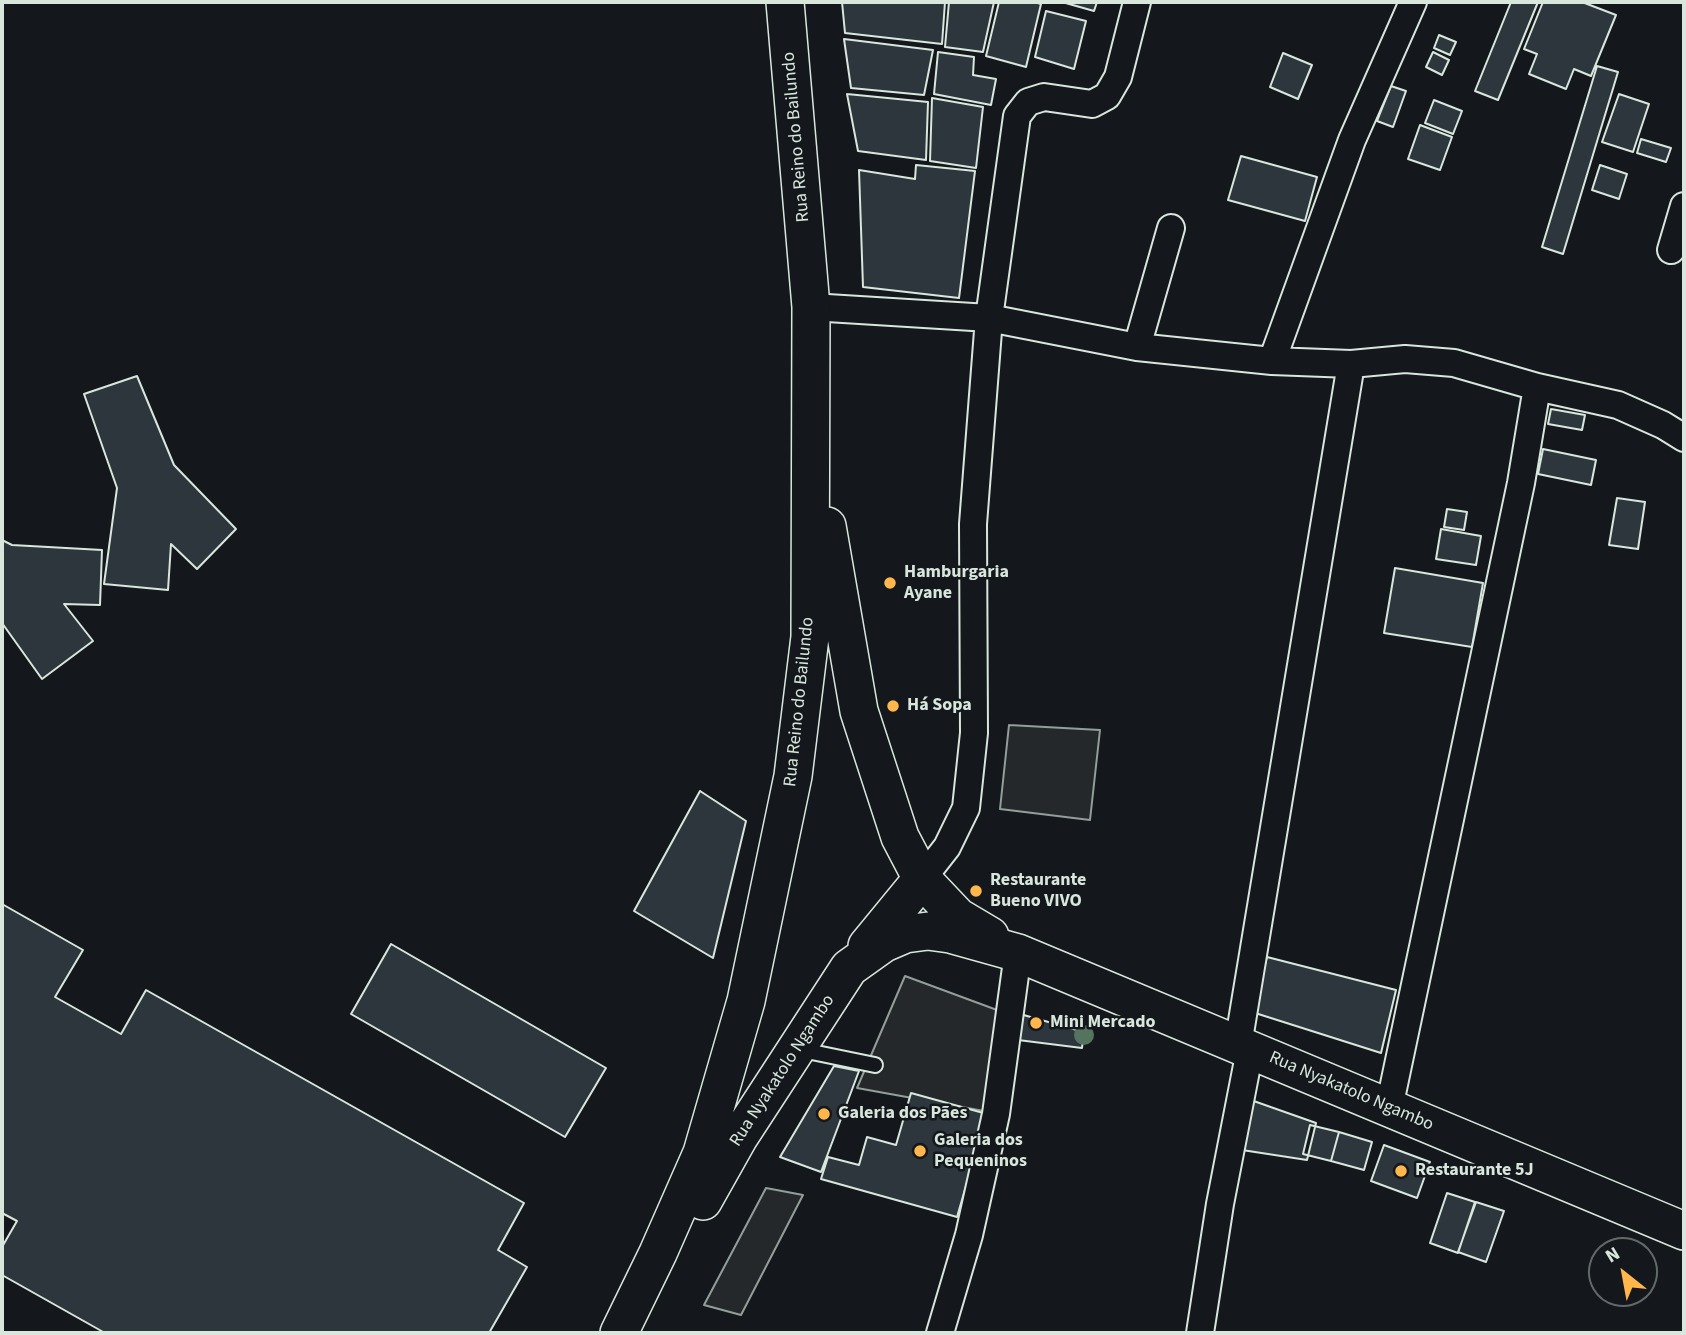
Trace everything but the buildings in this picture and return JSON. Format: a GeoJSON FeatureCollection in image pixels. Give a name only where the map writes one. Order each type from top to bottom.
{"type":"FeatureCollection","features":[{"type":"Feature","properties":{"kind":"main road","name":"Rua Reino do Bailundo"},"geometry":{"type":"LineString","coordinates":[[619,1333],[702,1153],[746,1001],[793,776],[810,637],[811,307],[785,2]]}},
{"type":"Feature","properties":{"kind":"main road","name":"Rua Nyakatolo Ngambo"},"geometry":{"type":"LineString","coordinates":[[811,439],[859,711],[900,837],[922,879],[958,917],[1018,953]]}},
{"type":"Feature","properties":{"kind":"main road"},"geometry":{"type":"LineString","coordinates":[[849,968],[922,879]]}},
{"type":"Feature","properties":{"kind":"main road","name":"Rua Nyakatolo Ngambo"},"geometry":{"type":"LineString","coordinates":[[628,1333],[739,1137],[849,968],[884,943],[905,933],[928,931],[950,934],[1018,953],[1684,1231]]}},
{"type":"Feature","properties":{"kind":"street"},"geometry":{"type":"LineString","coordinates":[[922,879],[947,847],[966,808],[974,733],[973,524],[989,318],[1017,116],[1028,102],[1044,97],[1092,104],[1107,96],[1118,77],[1137,2]]}},
{"type":"Feature","properties":{"kind":"street"},"geometry":{"type":"LineString","coordinates":[[1272,361],[1352,140],[1413,2]]}},
{"type":"Feature","properties":{"kind":"street"},"geometry":{"type":"LineString","coordinates":[[1671,250],[1684,206]]}},
{"type":"Feature","properties":{"kind":"street"},"geometry":{"type":"LineString","coordinates":[[1138,347],[1171,228]]}},
{"type":"Feature","properties":{"kind":"street"},"geometry":{"type":"LineString","coordinates":[[811,307],[989,318],[1138,347],[1272,361],[1351,364],[1405,359],[1454,363],[1536,387],[1618,405],[1663,425],[1684,438]]}},
{"type":"Feature","properties":{"kind":"street"},"geometry":{"type":"LineString","coordinates":[[1200,1333],[1351,364]]}},
{"type":"Feature","properties":{"kind":"street"},"geometry":{"type":"LineString","coordinates":[[1389,1108],[1521,483],[1536,387]]}},
{"type":"Feature","properties":{"kind":"street"},"geometry":{"type":"LineString","coordinates":[[940,1333],[969,1235],[996,1114],[1018,953]]}},
{"type":"Feature","properties":{"kind":"lane"},"geometry":{"type":"LineString","coordinates":[[797,1049],[875,1065]]}},
{"type":"Feature","properties":{"kind":"shaded area"},"geometry":{"type":"Polygon","coordinates":[[[1009,725],[1100,730],[1090,820],[1000,809],[1009,725]]]}},
{"type":"Feature","properties":{"kind":"shaded area"},"geometry":{"type":"Polygon","coordinates":[[[905,976],[997,1010],[984,1111],[857,1088],[905,976]]]}},
{"type":"Feature","properties":{"kind":"shaded area"},"geometry":{"type":"Polygon","coordinates":[[[766,1188],[803,1195],[741,1315],[704,1305],[766,1188]]]}},
{"type":"Feature","properties":{"kind":"place","name":"Hamburgaria Ayane"},"geometry":{"type":"Point","coordinates":[890,583]}},
{"type":"Feature","properties":{"kind":"place","name":"Há Sopa"},"geometry":{"type":"Point","coordinates":[893,706]}},
{"type":"Feature","properties":{"kind":"place","name":"Restaurante Bueno VIVO"},"geometry":{"type":"Point","coordinates":[976,891]}},
{"type":"Feature","properties":{"kind":"place","name":"Mini Mercado"},"geometry":{"type":"Point","coordinates":[1036,1023]}},
{"type":"Feature","properties":{"kind":"place","name":"Galeria dos Pães"},"geometry":{"type":"Point","coordinates":[824,1114]}},
{"type":"Feature","properties":{"kind":"place","name":"Galeria dos Pequeninos"},"geometry":{"type":"Point","coordinates":[920,1151]}},
{"type":"Feature","properties":{"kind":"place","name":"Restaurante 5J"},"geometry":{"type":"Point","coordinates":[1401,1171]}}]}
